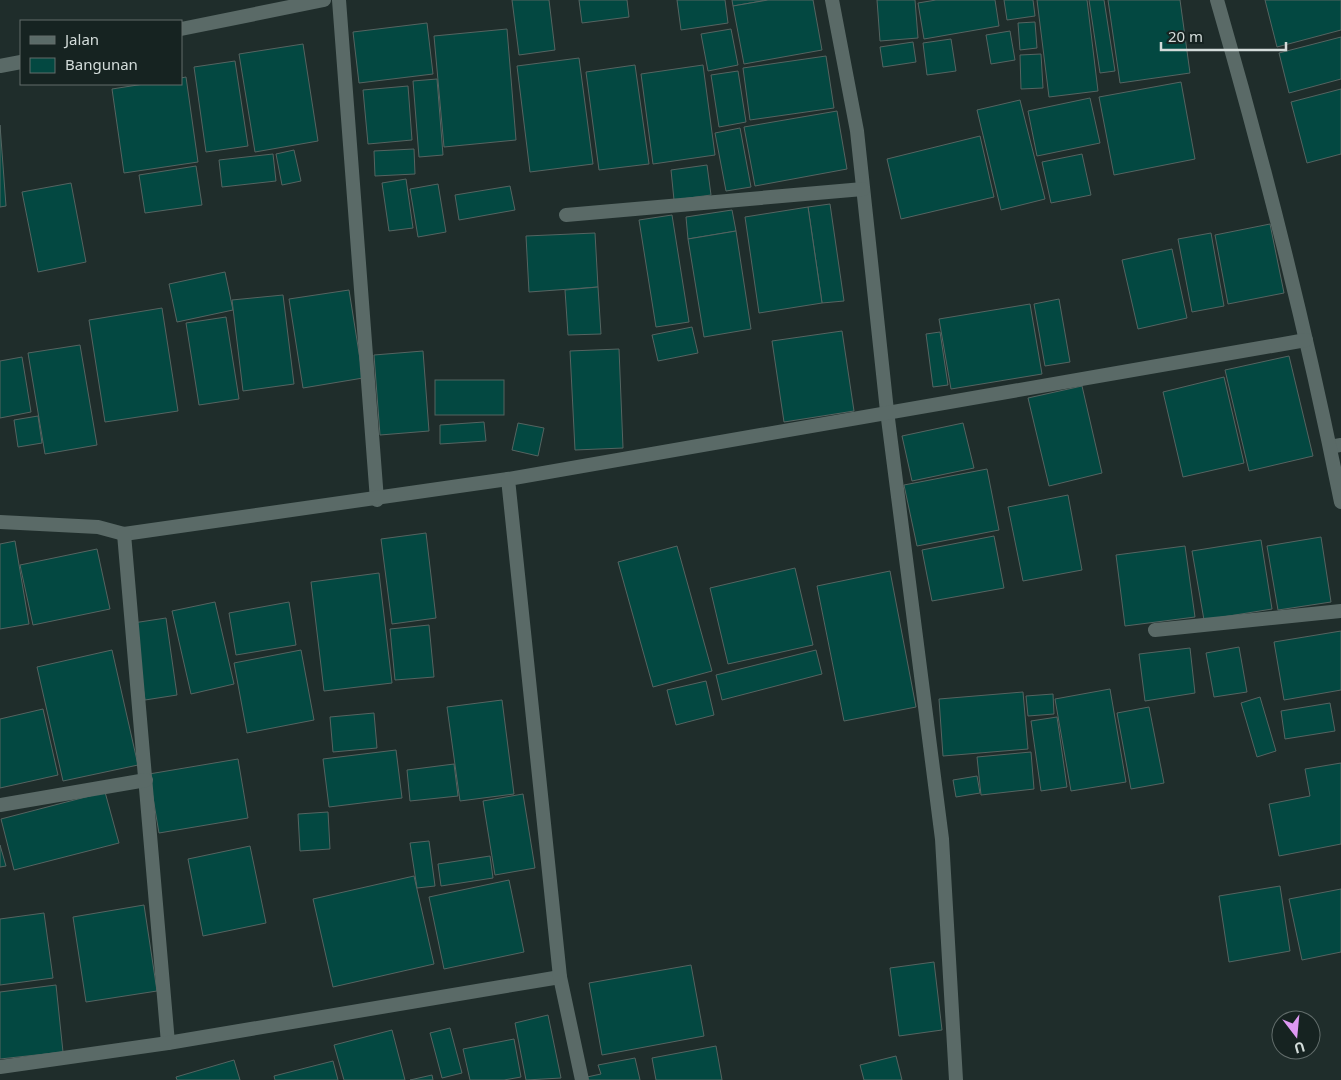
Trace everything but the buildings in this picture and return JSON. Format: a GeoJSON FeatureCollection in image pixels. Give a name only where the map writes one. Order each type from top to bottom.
{"type":"FeatureCollection","features":[{"type":"Feature","properties":{"kind":"street"},"geometry":{"type":"LineString","coordinates":[[182,29],[324,0]]}},
{"type":"Feature","properties":{"kind":"street"},"geometry":{"type":"LineString","coordinates":[[339,0],[378,500]]}},
{"type":"Feature","properties":{"kind":"street"},"geometry":{"type":"LineString","coordinates":[[832,0],[857,131],[887,412],[942,838],[956,1080]]}},
{"type":"Feature","properties":{"kind":"street"},"geometry":{"type":"LineString","coordinates":[[1217,0],[1240,78],[1306,340],[1335,446],[1341,502]]}},
{"type":"Feature","properties":{"kind":"street"},"geometry":{"type":"LineString","coordinates":[[0,66],[20,62]]}},
{"type":"Feature","properties":{"kind":"street"},"geometry":{"type":"LineString","coordinates":[[566,215],[863,188]]}},
{"type":"Feature","properties":{"kind":"street"},"geometry":{"type":"LineString","coordinates":[[0,522],[98,527],[124,534],[378,500],[1306,340]]}},
{"type":"Feature","properties":{"kind":"street"},"geometry":{"type":"LineString","coordinates":[[508,479],[560,977],[582,1080]]}},
{"type":"Feature","properties":{"kind":"street"},"geometry":{"type":"LineString","coordinates":[[124,534],[168,1043]]}},
{"type":"Feature","properties":{"kind":"street"},"geometry":{"type":"LineString","coordinates":[[1155,630],[1341,611]]}},
{"type":"Feature","properties":{"kind":"street"},"geometry":{"type":"LineString","coordinates":[[0,805],[146,780]]}},
{"type":"Feature","properties":{"kind":"street"},"geometry":{"type":"LineString","coordinates":[[0,1067],[168,1043],[560,977]]}}]}
